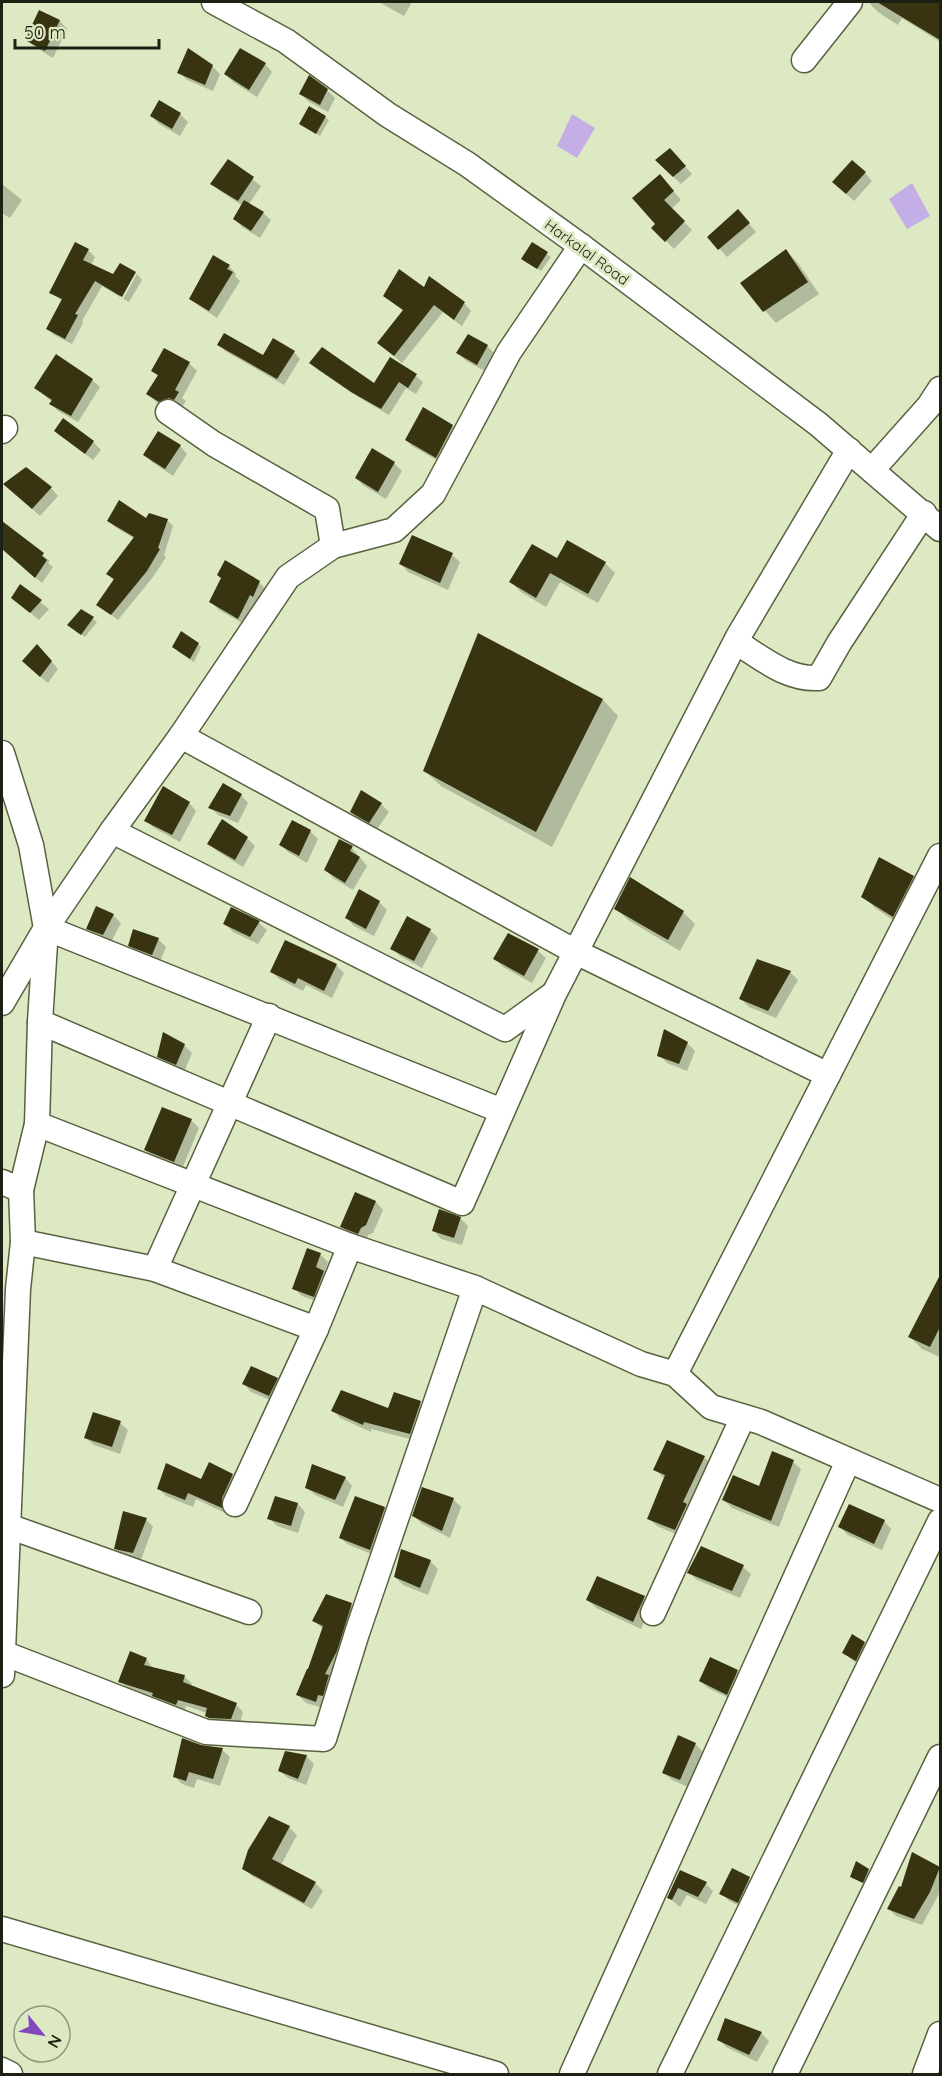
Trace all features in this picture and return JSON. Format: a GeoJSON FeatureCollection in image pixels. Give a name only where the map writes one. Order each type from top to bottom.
{"type":"FeatureCollection","features":[{"type":"Feature","properties":{"kind":"street","name":"Harkalal Road"},"geometry":{"type":"LineString","coordinates":[[214,2],[286,41],[388,115],[467,164],[581,246],[819,424],[932,521]]}},
{"type":"Feature","properties":{"kind":"street"},"geometry":{"type":"LineString","coordinates":[[804,60],[850,2]]}},
{"type":"Feature","properties":{"kind":"street"},"geometry":{"type":"LineString","coordinates":[[2,1003],[46,928],[112,831],[181,736],[288,577],[333,546],[394,530],[433,494],[509,352],[581,246]]}},
{"type":"Feature","properties":{"kind":"street"},"geometry":{"type":"LineString","coordinates":[[872,470],[940,389]]}},
{"type":"Feature","properties":{"kind":"street"},"geometry":{"type":"LineString","coordinates":[[168,412],[214,444],[327,509],[333,546]]}},
{"type":"Feature","properties":{"kind":"street"},"geometry":{"type":"LineString","coordinates":[[40,1022],[462,1203],[554,994],[736,642],[849,450]]}},
{"type":"Feature","properties":{"kind":"street"},"geometry":{"type":"LineString","coordinates":[[736,642],[783,672],[807,679],[819,678],[839,643],[932,521]]}},
{"type":"Feature","properties":{"kind":"street"},"geometry":{"type":"LineString","coordinates":[[181,736],[576,952],[828,1075]]}},
{"type":"Feature","properties":{"kind":"street"},"geometry":{"type":"LineString","coordinates":[[2,753],[31,844],[46,928],[37,1124],[11,1186],[22,1242],[10,1285],[8,1526],[2,1664],[206,1732],[324,1739],[357,1633],[476,1288]]}},
{"type":"Feature","properties":{"kind":"street"},"geometry":{"type":"LineString","coordinates":[[112,831],[505,1029],[554,994]]}},
{"type":"Feature","properties":{"kind":"street"},"geometry":{"type":"LineString","coordinates":[[675,1374],[940,856]]}},
{"type":"Feature","properties":{"kind":"street"},"geometry":{"type":"LineString","coordinates":[[46,928],[502,1111]]}},
{"type":"Feature","properties":{"kind":"street"},"geometry":{"type":"LineString","coordinates":[[155,1269],[268,1016]]}},
{"type":"Feature","properties":{"kind":"street"},"geometry":{"type":"LineString","coordinates":[[37,1124],[350,1246],[476,1288],[641,1364],[675,1374],[711,1407],[761,1422],[940,1500]]}},
{"type":"Feature","properties":{"kind":"street"},"geometry":{"type":"LineString","coordinates":[[22,1242],[155,1269],[316,1329]]}},
{"type":"Feature","properties":{"kind":"street"},"geometry":{"type":"LineString","coordinates":[[236,1504],[316,1329],[350,1246]]}},
{"type":"Feature","properties":{"kind":"street"},"geometry":{"type":"LineString","coordinates":[[653,1613],[743,1417]]}},
{"type":"Feature","properties":{"kind":"street"},"geometry":{"type":"LineString","coordinates":[[572,2074],[848,1461]]}},
{"type":"Feature","properties":{"kind":"street"},"geometry":{"type":"LineString","coordinates":[[670,2074],[940,1521]]}},
{"type":"Feature","properties":{"kind":"street"},"geometry":{"type":"LineString","coordinates":[[8,1526],[249,1612]]}},
{"type":"Feature","properties":{"kind":"street"},"geometry":{"type":"LineString","coordinates":[[785,2074],[940,1757]]}},
{"type":"Feature","properties":{"kind":"street"},"geometry":{"type":"LineString","coordinates":[[2,1929],[496,2074]]}},
{"type":"Feature","properties":{"kind":"street"},"geometry":{"type":"LineString","coordinates":[[925,2074],[940,2034]]}},
{"type":"Feature","properties":{"kind":"street"},"geometry":{"type":"LineString","coordinates":[[2,2070],[10,2074]]}},
{"type":"Feature","properties":{"kind":"shaded area"},"geometry":{"type":"Polygon","coordinates":[[[572,114],[595,128],[577,158],[557,146],[572,114]]]}},
{"type":"Feature","properties":{"kind":"shaded area"},"geometry":{"type":"Polygon","coordinates":[[[912,183],[930,216],[907,229],[889,199],[912,183]]]}},
{"type":"Feature","properties":{"kind":"building"},"geometry":{"type":"Polygon","coordinates":[[[877,2],[940,2],[940,40],[877,2]]]}},
{"type":"Feature","properties":{"kind":"building"},"geometry":{"type":"Polygon","coordinates":[[[39,10],[60,20],[45,51],[25,40],[39,10]]]}},
{"type":"Feature","properties":{"kind":"building"},"geometry":{"type":"Polygon","coordinates":[[[188,48],[213,65],[205,85],[177,73],[188,48]]]}},
{"type":"Feature","properties":{"kind":"building"},"geometry":{"type":"Polygon","coordinates":[[[240,48],[266,63],[249,90],[224,74],[240,48]]]}},
{"type":"Feature","properties":{"kind":"building"},"geometry":{"type":"Polygon","coordinates":[[[309,75],[328,89],[320,105],[299,94],[309,75]]]}},
{"type":"Feature","properties":{"kind":"building"},"geometry":{"type":"Polygon","coordinates":[[[159,100],[181,113],[172,129],[150,116],[159,100]]]}},
{"type":"Feature","properties":{"kind":"building"},"geometry":{"type":"Polygon","coordinates":[[[309,106],[326,116],[316,134],[299,124],[309,106]]]}},
{"type":"Feature","properties":{"kind":"building"},"geometry":{"type":"Polygon","coordinates":[[[670,148],[686,166],[673,177],[655,160],[670,148]]]}},
{"type":"Feature","properties":{"kind":"building"},"geometry":{"type":"Polygon","coordinates":[[[228,159],[254,177],[238,201],[210,184],[228,159]]]}},
{"type":"Feature","properties":{"kind":"building"},"geometry":{"type":"Polygon","coordinates":[[[852,160],[866,172],[846,194],[832,182],[852,160]]]}},
{"type":"Feature","properties":{"kind":"building"},"geometry":{"type":"Polygon","coordinates":[[[660,174],[674,191],[664,200],[685,221],[665,242],[651,228],[655,224],[632,198],[660,174]]]}},
{"type":"Feature","properties":{"kind":"building"},"geometry":{"type":"Polygon","coordinates":[[[244,200],[264,212],[251,231],[233,219],[244,200]]]}},
{"type":"Feature","properties":{"kind":"building"},"geometry":{"type":"Polygon","coordinates":[[[738,209],[750,223],[718,250],[707,237],[738,209]]]}},
{"type":"Feature","properties":{"kind":"building"},"geometry":{"type":"Polygon","coordinates":[[[75,242],[89,249],[83,260],[113,274],[120,263],[136,272],[122,297],[95,281],[75,314],[78,315],[65,339],[46,329],[62,299],[49,293],[75,242]]]}},
{"type":"Feature","properties":{"kind":"building"},"geometry":{"type":"Polygon","coordinates":[[[532,242],[548,252],[537,269],[521,259],[532,242]]]}},
{"type":"Feature","properties":{"kind":"building"},"geometry":{"type":"Polygon","coordinates":[[[786,249],[808,282],[763,312],[740,283],[786,249]]]}},
{"type":"Feature","properties":{"kind":"building"},"geometry":{"type":"Polygon","coordinates":[[[213,255],[230,265],[227,269],[233,272],[209,311],[189,299],[213,255]]]}},
{"type":"Feature","properties":{"kind":"building"},"geometry":{"type":"Polygon","coordinates":[[[399,269],[424,287],[429,276],[465,302],[454,320],[434,305],[394,356],[377,343],[403,310],[383,296],[399,269]]]}},
{"type":"Feature","properties":{"kind":"building"},"geometry":{"type":"Polygon","coordinates":[[[224,333],[263,355],[273,338],[295,351],[277,379],[217,345],[224,333]]]}},
{"type":"Feature","properties":{"kind":"building"},"geometry":{"type":"Polygon","coordinates":[[[468,334],[488,345],[477,365],[456,353],[468,334]]]}},
{"type":"Feature","properties":{"kind":"building"},"geometry":{"type":"Polygon","coordinates":[[[322,347],[374,383],[390,357],[417,374],[408,388],[399,382],[381,409],[351,392],[309,363],[322,347]]]}},
{"type":"Feature","properties":{"kind":"building"},"geometry":{"type":"Polygon","coordinates":[[[164,348],[190,362],[175,390],[179,392],[174,400],[169,398],[159,402],[146,394],[158,375],[151,371],[164,348]]]}},
{"type":"Feature","properties":{"kind":"building"},"geometry":{"type":"Polygon","coordinates":[[[56,354],[93,379],[71,416],[49,404],[52,400],[34,388],[56,354]]]}},
{"type":"Feature","properties":{"kind":"building"},"geometry":{"type":"Polygon","coordinates":[[[423,407],[453,425],[436,458],[405,440],[423,407]]]}},
{"type":"Feature","properties":{"kind":"building"},"geometry":{"type":"Polygon","coordinates":[[[63,418],[94,441],[85,454],[54,431],[63,418]]]}},
{"type":"Feature","properties":{"kind":"building"},"geometry":{"type":"Polygon","coordinates":[[[158,431],[181,445],[165,469],[143,455],[158,431]]]}},
{"type":"Feature","properties":{"kind":"building"},"geometry":{"type":"Polygon","coordinates":[[[372,448],[395,462],[378,492],[355,478],[372,448]]]}},
{"type":"Feature","properties":{"kind":"building"},"geometry":{"type":"Polygon","coordinates":[[[26,467],[52,487],[32,509],[3,484],[26,467]]]}},
{"type":"Feature","properties":{"kind":"building"},"geometry":{"type":"Polygon","coordinates":[[[119,500],[146,518],[149,513],[168,519],[158,548],[160,549],[147,571],[111,615],[96,605],[114,579],[106,574],[134,537],[107,521],[119,500]]]}},
{"type":"Feature","properties":{"kind":"building"},"geometry":{"type":"Polygon","coordinates":[[[2,521],[44,553],[42,556],[47,560],[35,578],[2,549],[2,521]]]}},
{"type":"Feature","properties":{"kind":"building"},"geometry":{"type":"Polygon","coordinates":[[[412,535],[453,553],[440,583],[399,564],[412,535]]]}},
{"type":"Feature","properties":{"kind":"building"},"geometry":{"type":"Polygon","coordinates":[[[567,540],[606,562],[588,594],[550,573],[536,598],[509,582],[532,544],[557,558],[567,540]]]}},
{"type":"Feature","properties":{"kind":"building"},"geometry":{"type":"Polygon","coordinates":[[[225,560],[260,581],[253,597],[250,595],[238,619],[209,602],[221,578],[217,575],[225,560]]]}},
{"type":"Feature","properties":{"kind":"building"},"geometry":{"type":"Polygon","coordinates":[[[20,584],[42,600],[30,613],[11,598],[20,584]]]}},
{"type":"Feature","properties":{"kind":"building"},"geometry":{"type":"Polygon","coordinates":[[[81,609],[94,617],[81,635],[67,625],[81,609]]]}},
{"type":"Feature","properties":{"kind":"building"},"geometry":{"type":"Polygon","coordinates":[[[181,631],[199,643],[190,659],[172,647],[181,631]]]}},
{"type":"Feature","properties":{"kind":"building"},"geometry":{"type":"Polygon","coordinates":[[[478,633],[603,699],[536,832],[423,771],[478,633]]]}},
{"type":"Feature","properties":{"kind":"building"},"geometry":{"type":"Polygon","coordinates":[[[37,644],[52,661],[40,677],[22,661],[37,644]]]}},
{"type":"Feature","properties":{"kind":"building"},"geometry":{"type":"Polygon","coordinates":[[[223,783],[242,794],[230,816],[208,808],[223,783]]]}},
{"type":"Feature","properties":{"kind":"building"},"geometry":{"type":"Polygon","coordinates":[[[163,786],[190,802],[172,835],[144,821],[163,786]]]}},
{"type":"Feature","properties":{"kind":"building"},"geometry":{"type":"Polygon","coordinates":[[[361,790],[382,803],[369,823],[350,812],[361,790]]]}},
{"type":"Feature","properties":{"kind":"building"},"geometry":{"type":"Polygon","coordinates":[[[222,819],[248,837],[235,860],[207,844],[222,819]]]}},
{"type":"Feature","properties":{"kind":"building"},"geometry":{"type":"Polygon","coordinates":[[[292,820],[311,830],[299,856],[279,845],[292,820]]]}},
{"type":"Feature","properties":{"kind":"building"},"geometry":{"type":"Polygon","coordinates":[[[339,839],[353,846],[350,851],[360,857],[345,883],[324,870],[339,839]]]}},
{"type":"Feature","properties":{"kind":"building"},"geometry":{"type":"Polygon","coordinates":[[[879,857],[914,876],[893,917],[861,897],[879,857]]]}},
{"type":"Feature","properties":{"kind":"building"},"geometry":{"type":"Polygon","coordinates":[[[630,877],[684,911],[668,940],[614,909],[630,877]]]}},
{"type":"Feature","properties":{"kind":"building"},"geometry":{"type":"Polygon","coordinates":[[[359,889],[380,901],[366,929],[345,918],[359,889]]]}},
{"type":"Feature","properties":{"kind":"building"},"geometry":{"type":"Polygon","coordinates":[[[96,906],[114,914],[103,935],[86,929],[96,906]]]}},
{"type":"Feature","properties":{"kind":"building"},"geometry":{"type":"Polygon","coordinates":[[[231,907],[260,921],[250,937],[223,924],[231,907]]]}},
{"type":"Feature","properties":{"kind":"building"},"geometry":{"type":"Polygon","coordinates":[[[407,916],[431,929],[414,961],[390,949],[407,916]]]}},
{"type":"Feature","properties":{"kind":"building"},"geometry":{"type":"Polygon","coordinates":[[[133,929],[159,938],[152,955],[128,946],[133,929]]]}},
{"type":"Feature","properties":{"kind":"building"},"geometry":{"type":"Polygon","coordinates":[[[508,933],[539,949],[524,976],[493,959],[508,933]]]}},
{"type":"Feature","properties":{"kind":"building"},"geometry":{"type":"Polygon","coordinates":[[[285,940],[337,964],[324,991],[298,978],[295,984],[270,972],[285,940]]]}},
{"type":"Feature","properties":{"kind":"building"},"geometry":{"type":"Polygon","coordinates":[[[757,959],[791,971],[768,1011],[739,999],[757,959]]]}},
{"type":"Feature","properties":{"kind":"building"},"geometry":{"type":"Polygon","coordinates":[[[664,1029],[688,1042],[679,1064],[657,1056],[664,1029]]]}},
{"type":"Feature","properties":{"kind":"building"},"geometry":{"type":"Polygon","coordinates":[[[163,1032],[185,1044],[176,1065],[157,1057],[163,1032]]]}},
{"type":"Feature","properties":{"kind":"building"},"geometry":{"type":"Polygon","coordinates":[[[162,1107],[192,1119],[174,1162],[144,1150],[162,1107]]]}},
{"type":"Feature","properties":{"kind":"building"},"geometry":{"type":"Polygon","coordinates":[[[355,1192],[376,1201],[366,1225],[358,1234],[340,1227],[355,1192]]]}},
{"type":"Feature","properties":{"kind":"building"},"geometry":{"type":"Polygon","coordinates":[[[439,1209],[461,1217],[454,1238],[432,1231],[439,1209]]]}},
{"type":"Feature","properties":{"kind":"building"},"geometry":{"type":"Polygon","coordinates":[[[307,1248],[321,1253],[316,1267],[324,1271],[314,1297],[292,1289],[307,1248]]]}},
{"type":"Feature","properties":{"kind":"building"},"geometry":{"type":"Polygon","coordinates":[[[940,1275],[940,1327],[930,1347],[908,1337],[940,1275]]]}},
{"type":"Feature","properties":{"kind":"building"},"geometry":{"type":"Polygon","coordinates":[[[251,1366],[278,1378],[269,1396],[242,1384],[251,1366]]]}},
{"type":"Feature","properties":{"kind":"building"},"geometry":{"type":"Polygon","coordinates":[[[341,1390],[388,1408],[394,1392],[421,1401],[410,1434],[364,1422],[363,1425],[331,1411],[341,1390]]]}},
{"type":"Feature","properties":{"kind":"building"},"geometry":{"type":"Polygon","coordinates":[[[93,1412],[121,1421],[112,1447],[84,1438],[93,1412]]]}},
{"type":"Feature","properties":{"kind":"building"},"geometry":{"type":"Polygon","coordinates":[[[667,1440],[705,1456],[683,1502],[687,1504],[675,1530],[647,1519],[665,1475],[653,1470],[667,1440]]]}},
{"type":"Feature","properties":{"kind":"building"},"geometry":{"type":"Polygon","coordinates":[[[772,1451],[794,1460],[771,1521],[722,1500],[733,1475],[759,1486],[772,1451]]]}},
{"type":"Feature","properties":{"kind":"building"},"geometry":{"type":"Polygon","coordinates":[[[209,1462],[233,1474],[222,1498],[222,1508],[188,1493],[185,1500],[157,1489],[166,1463],[201,1479],[209,1462]]]}},
{"type":"Feature","properties":{"kind":"building"},"geometry":{"type":"Polygon","coordinates":[[[312,1464],[346,1477],[335,1500],[305,1488],[312,1464]]]}},
{"type":"Feature","properties":{"kind":"building"},"geometry":{"type":"Polygon","coordinates":[[[422,1487],[454,1498],[442,1531],[412,1516],[422,1487]]]}},
{"type":"Feature","properties":{"kind":"building"},"geometry":{"type":"Polygon","coordinates":[[[275,1496],[298,1503],[291,1526],[267,1519],[275,1496]]]}},
{"type":"Feature","properties":{"kind":"building"},"geometry":{"type":"Polygon","coordinates":[[[355,1496],[385,1507],[370,1550],[339,1538],[355,1496]]]}},
{"type":"Feature","properties":{"kind":"building"},"geometry":{"type":"Polygon","coordinates":[[[849,1504],[885,1520],[874,1544],[838,1527],[849,1504]]]}},
{"type":"Feature","properties":{"kind":"building"},"geometry":{"type":"Polygon","coordinates":[[[123,1511],[147,1518],[133,1553],[114,1549],[123,1511]]]}},
{"type":"Feature","properties":{"kind":"building"},"geometry":{"type":"Polygon","coordinates":[[[701,1546],[744,1565],[732,1591],[687,1573],[701,1546]]]}},
{"type":"Feature","properties":{"kind":"building"},"geometry":{"type":"Polygon","coordinates":[[[401,1549],[431,1560],[420,1588],[394,1577],[401,1549]]]}},
{"type":"Feature","properties":{"kind":"building"},"geometry":{"type":"Polygon","coordinates":[[[597,1576],[645,1596],[633,1622],[586,1600],[597,1576]]]}},
{"type":"Feature","properties":{"kind":"building"},"geometry":{"type":"Polygon","coordinates":[[[326,1594],[352,1603],[337,1651],[325,1674],[329,1675],[323,1696],[318,1695],[316,1702],[296,1695],[323,1626],[312,1621],[326,1594]]]}},
{"type":"Feature","properties":{"kind":"building"},"geometry":{"type":"Polygon","coordinates":[[[852,1634],[865,1642],[856,1661],[842,1653],[852,1634]]]}},
{"type":"Feature","properties":{"kind":"building"},"geometry":{"type":"Polygon","coordinates":[[[130,1651],[147,1658],[144,1665],[185,1675],[183,1682],[237,1703],[231,1719],[209,1718],[205,1716],[207,1708],[178,1700],[176,1705],[152,1696],[153,1693],[118,1682],[130,1651]]]}},
{"type":"Feature","properties":{"kind":"building"},"geometry":{"type":"Polygon","coordinates":[[[710,1657],[738,1670],[727,1695],[699,1681],[710,1657]]]}},
{"type":"Feature","properties":{"kind":"building"},"geometry":{"type":"Polygon","coordinates":[[[678,1735],[696,1743],[680,1780],[662,1773],[678,1735]]]}},
{"type":"Feature","properties":{"kind":"building"},"geometry":{"type":"Polygon","coordinates":[[[182,1738],[201,1745],[223,1748],[213,1779],[189,1772],[186,1781],[173,1777],[182,1738]]]}},
{"type":"Feature","properties":{"kind":"building"},"geometry":{"type":"Polygon","coordinates":[[[285,1751],[307,1755],[298,1779],[278,1771],[285,1751]]]}},
{"type":"Feature","properties":{"kind":"building"},"geometry":{"type":"Polygon","coordinates":[[[269,1816],[290,1826],[272,1859],[316,1882],[304,1903],[242,1869],[248,1850],[269,1816]]]}},
{"type":"Feature","properties":{"kind":"building"},"geometry":{"type":"Polygon","coordinates":[[[912,1852],[940,1867],[930,1892],[914,1919],[887,1909],[899,1886],[901,1887],[912,1852]]]}},
{"type":"Feature","properties":{"kind":"building"},"geometry":{"type":"Polygon","coordinates":[[[856,1861],[869,1869],[863,1883],[850,1877],[856,1861]]]}},
{"type":"Feature","properties":{"kind":"building"},"geometry":{"type":"Polygon","coordinates":[[[732,1868],[750,1877],[738,1903],[719,1894],[732,1868]]]}},
{"type":"Feature","properties":{"kind":"building"},"geometry":{"type":"Polygon","coordinates":[[[680,1870],[707,1882],[698,1897],[678,1888],[672,1900],[667,1898],[680,1870]]]}},
{"type":"Feature","properties":{"kind":"building"},"geometry":{"type":"Polygon","coordinates":[[[725,2018],[762,2032],[749,2055],[717,2040],[725,2018]]]}}]}
